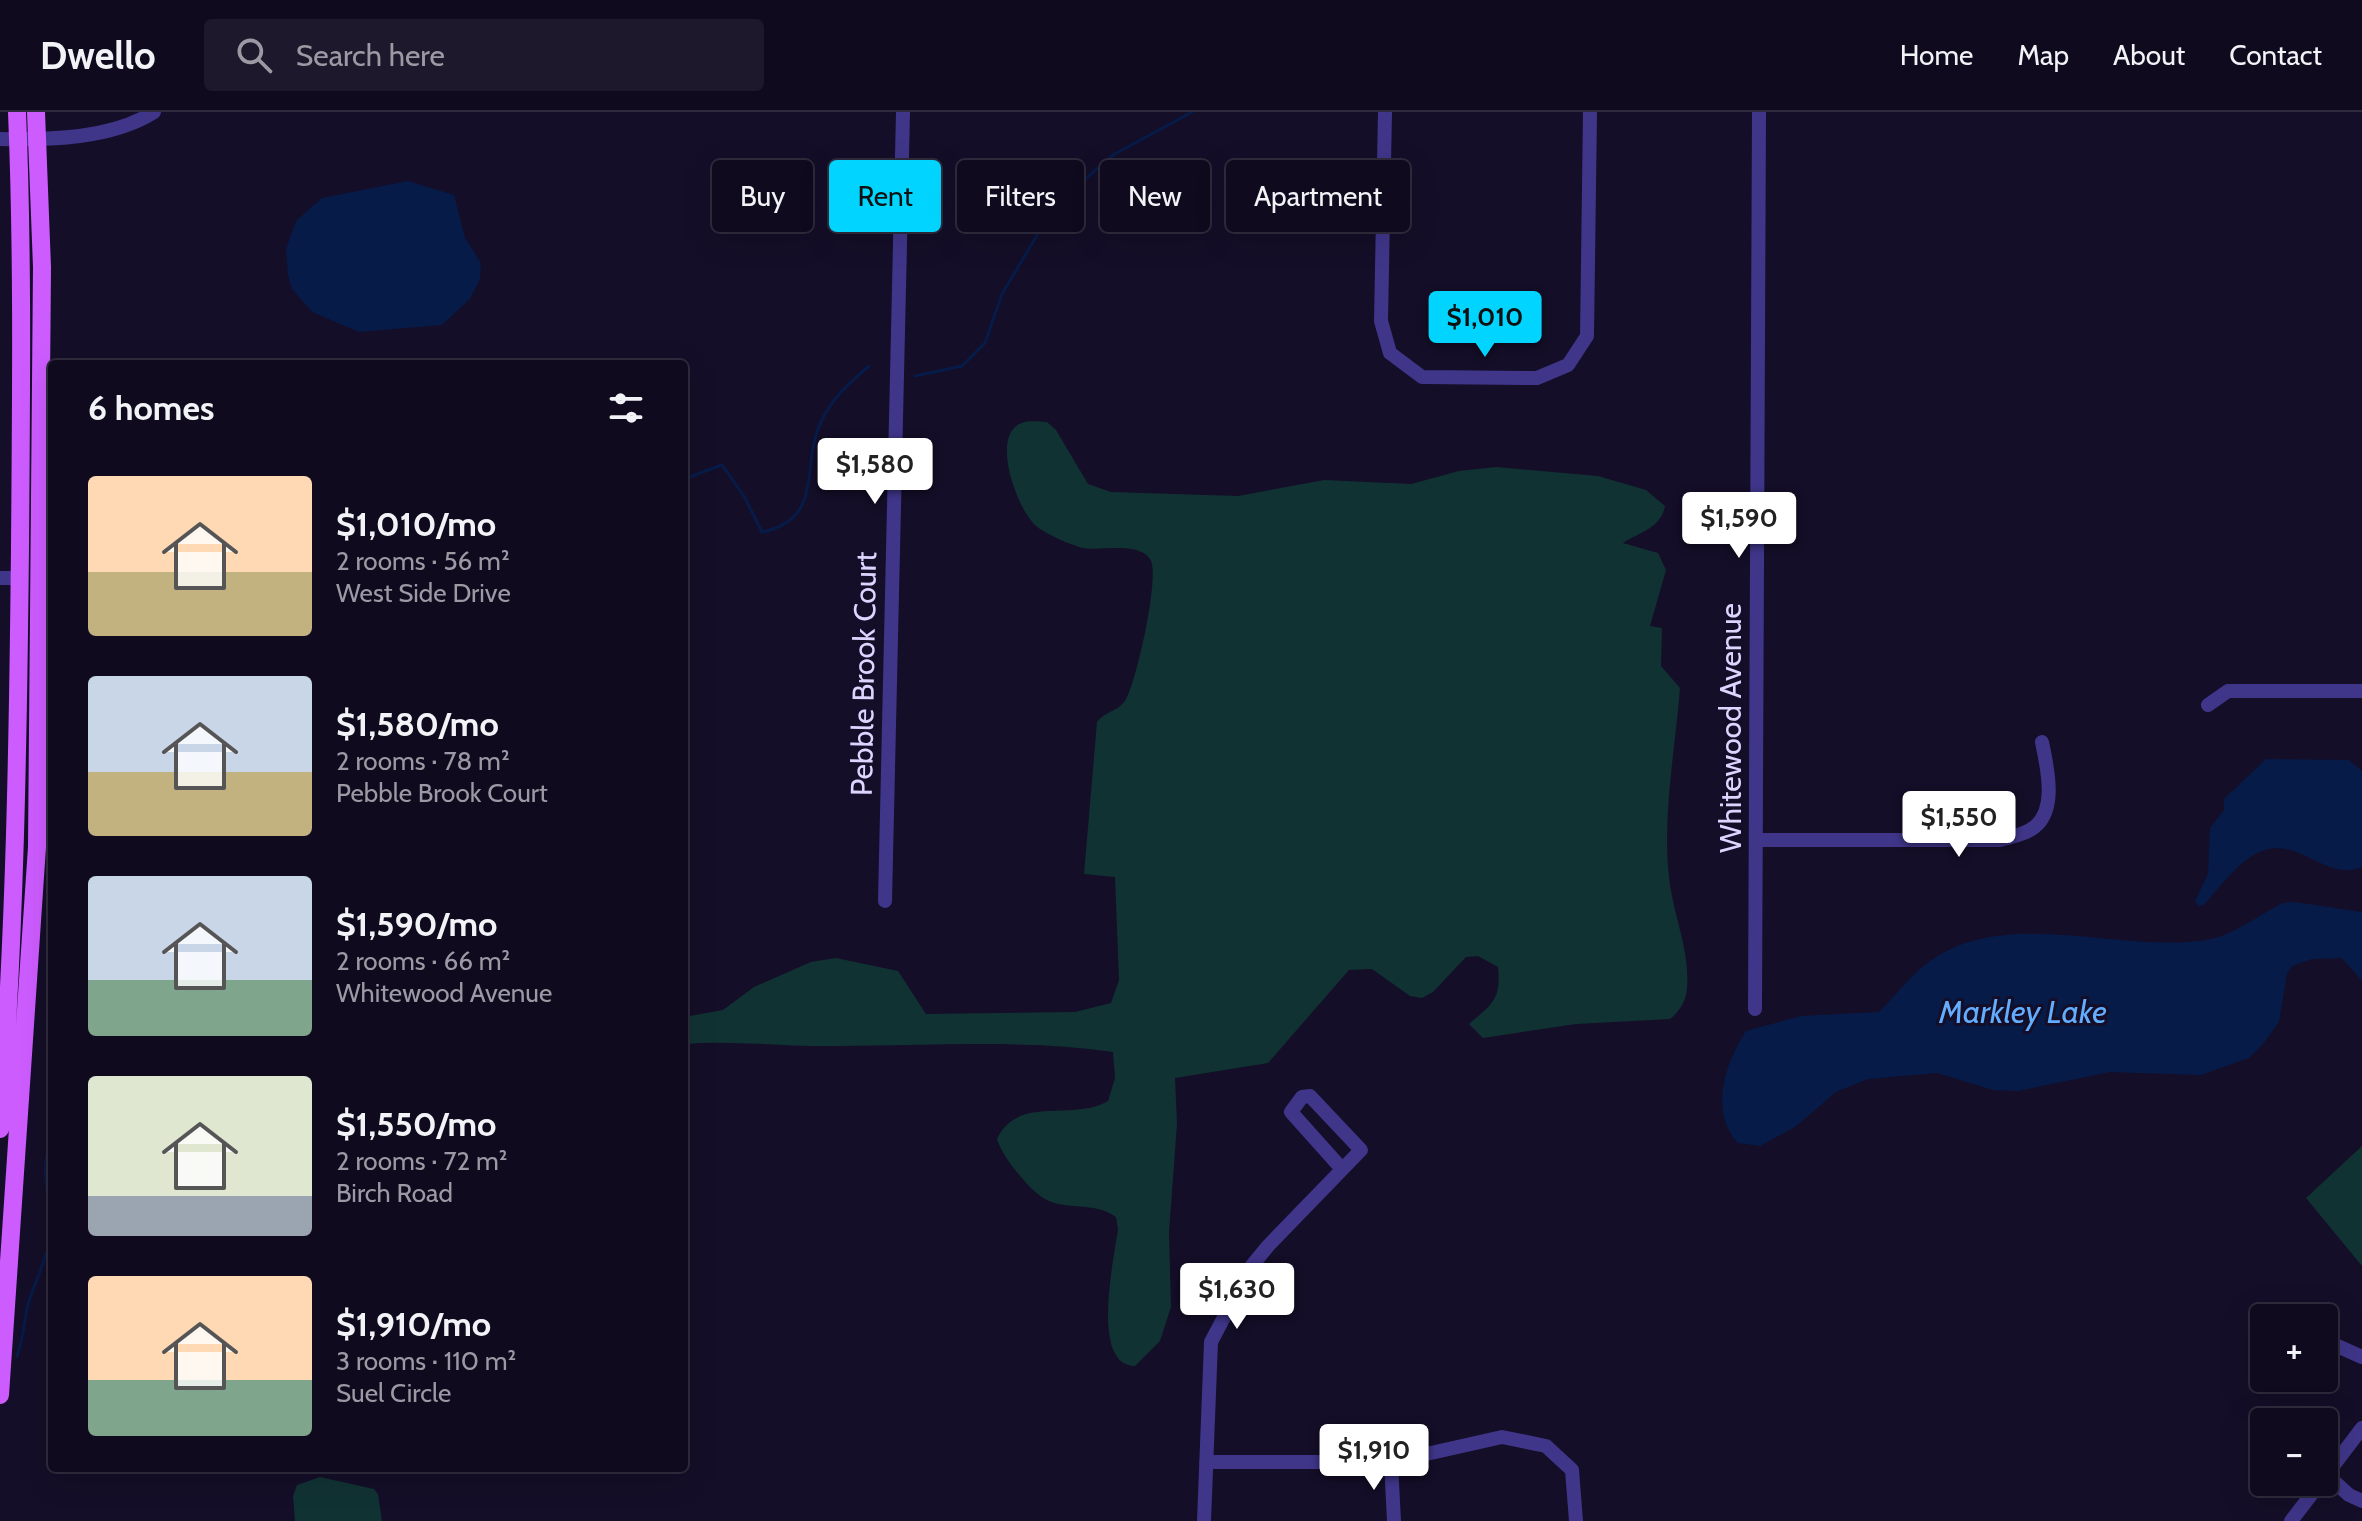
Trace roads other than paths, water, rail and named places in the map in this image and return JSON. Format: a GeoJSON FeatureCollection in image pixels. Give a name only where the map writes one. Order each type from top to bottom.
{"type":"FeatureCollection","features":[{"type":"Feature","properties":{"kind":"main road"},"geometry":{"type":"LineString","coordinates":[[0,1129],[15,865],[22,305],[17,112]]}},
{"type":"Feature","properties":{"kind":"main road"},"geometry":{"type":"LineString","coordinates":[[0,1395],[37,847],[42,267],[18,139],[36,112]]}},
{"type":"Feature","properties":{"kind":"street"},"geometry":{"type":"LineString","coordinates":[[18,139],[87,135],[140,121],[154,112]]}},
{"type":"Feature","properties":{"kind":"street","name":"Pebble Brook Court"},"geometry":{"type":"LineString","coordinates":[[885,901],[903,112]]}},
{"type":"Feature","properties":{"kind":"street"},"geometry":{"type":"LineString","coordinates":[[1385,112],[1381,321],[1390,353],[1422,377],[1537,378],[1568,365],[1587,336],[1590,112]]}},
{"type":"Feature","properties":{"kind":"street","name":"Whitewood Avenue"},"geometry":{"type":"LineString","coordinates":[[1755,1009],[1759,112]]}},
{"type":"Feature","properties":{"kind":"street"},"geometry":{"type":"LineString","coordinates":[[0,578],[19,578]]}},
{"type":"Feature","properties":{"kind":"street"},"geometry":{"type":"LineString","coordinates":[[2208,705],[2228,691],[2362,691]]}},
{"type":"Feature","properties":{"kind":"street"},"geometry":{"type":"LineString","coordinates":[[1757,840],[2000,840],[2033,829],[2046,810],[2049,780],[2042,742]]}},
{"type":"Feature","properties":{"kind":"street"},"geometry":{"type":"LineString","coordinates":[[3,1038],[26,1039]]}},
{"type":"Feature","properties":{"kind":"street"},"geometry":{"type":"LineString","coordinates":[[1204,1521],[1211,1342],[1250,1268],[1361,1150],[1310,1096],[1302,1097],[1291,1112],[1342,1169]]}},
{"type":"Feature","properties":{"kind":"street"},"geometry":{"type":"LineString","coordinates":[[2338,1346],[2362,1357]]}},
{"type":"Feature","properties":{"kind":"street"},"geometry":{"type":"LineString","coordinates":[[2338,1460],[2362,1428]]}},
{"type":"Feature","properties":{"kind":"street"},"geometry":{"type":"LineString","coordinates":[[1206,1462],[1391,1462],[1502,1437],[1546,1446],[1572,1470],[1576,1521]]}},
{"type":"Feature","properties":{"kind":"street"},"geometry":{"type":"LineString","coordinates":[[1391,1462],[1394,1521]]}},
{"type":"Feature","properties":{"kind":"street"},"geometry":{"type":"LineString","coordinates":[[2338,1488],[2362,1501]]}},
{"type":"Feature","properties":{"kind":"street"},"geometry":{"type":"LineString","coordinates":[[2291,1521],[2310,1496]]}},
{"type":"Feature","properties":{"kind":"water"},"geometry":{"type":"Polygon","coordinates":[[[408,181],[454,195],[465,238],[481,263],[480,279],[470,299],[442,325],[359,332],[312,312],[292,289],[288,275],[286,249],[296,221],[322,198],[408,181]]]}},
{"type":"Feature","properties":{"kind":"water"},"geometry":{"type":"Polygon","coordinates":[[[2266,759],[2349,760],[2362,771],[2362,867],[2335,869],[2298,853],[2272,849],[2257,853],[2242,863],[2204,905],[2198,906],[2195,901],[2208,874],[2210,828],[2224,810],[2224,799],[2266,759]]]}},
{"type":"Feature","properties":{"kind":"water","name":"Markley Lake"},"geometry":{"type":"Polygon","coordinates":[[[2283,903],[2362,912],[2362,981],[2342,958],[2312,959],[2292,966],[2287,974],[2279,1022],[2249,1058],[2201,1075],[2110,1072],[2018,1091],[1993,1090],[1937,1073],[1868,1079],[1836,1092],[1795,1127],[1760,1146],[1738,1143],[1729,1131],[1724,1117],[1723,1087],[1732,1058],[1746,1031],[1801,1016],[1879,1012],[1926,964],[1957,946],[1990,937],[2025,934],[2172,943],[2206,940],[2235,930],[2283,903]]]}},
{"type":"Feature","properties":{"kind":"waterway"},"geometry":{"type":"LineString","coordinates":[[915,376],[962,366],[985,343],[1002,294],[1055,205],[1113,155],[1192,112]]}},
{"type":"Feature","properties":{"kind":"waterway"},"geometry":{"type":"LineString","coordinates":[[688,478],[722,465],[744,496],[762,532],[782,525],[795,516],[803,503],[815,439],[825,413],[842,391],[869,366]]}},
{"type":"Feature","properties":{"kind":"waterway"},"geometry":{"type":"LineString","coordinates":[[48,1152],[45,1172],[48,1197]]}},
{"type":"Feature","properties":{"kind":"waterway"},"geometry":{"type":"LineString","coordinates":[[17,1356],[29,1301],[48,1246]]}}]}
